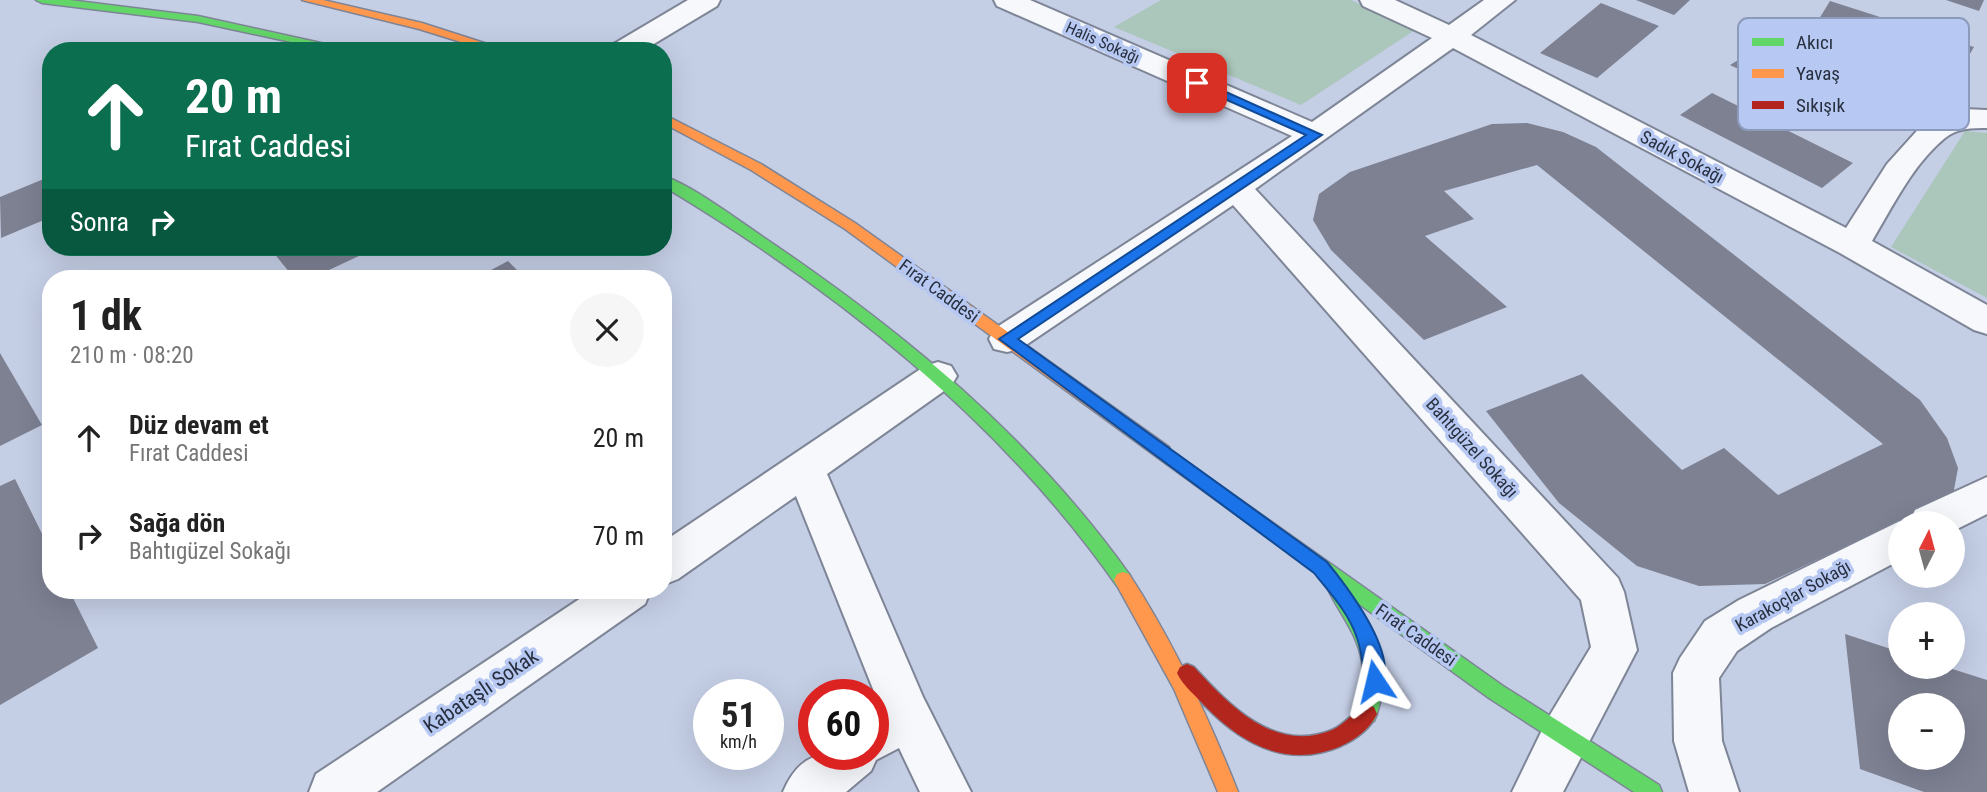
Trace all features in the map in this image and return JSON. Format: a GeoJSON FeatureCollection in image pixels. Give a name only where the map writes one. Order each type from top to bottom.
{"type":"FeatureCollection","features":[{"type":"Feature","properties":{"kind":"main road"},"geometry":{"type":"LineString","coordinates":[[42,0],[198,19],[308,42]]}},
{"type":"Feature","properties":{"kind":"main road"},"geometry":{"type":"LineString","coordinates":[[308,0],[391,18],[472,42]]}},
{"type":"Feature","properties":{"kind":"main road","name":"Fırat Caddesi"},"geometry":{"type":"LineString","coordinates":[[672,123],[801,194],[1007,339],[1320,567],[1564,737],[1652,792]]}},
{"type":"Feature","properties":{"kind":"main road"},"geometry":{"type":"LineString","coordinates":[[672,186],[778,251],[938,376],[998,429],[1091,532],[1131,591],[1165,648],[1199,720],[1228,792]]}},
{"type":"Feature","properties":{"kind":"main road"},"geometry":{"type":"LineString","coordinates":[[1165,648],[1202,690],[1235,720],[1272,742],[1307,748],[1340,739],[1363,722],[1376,695],[1375,667],[1366,635],[1350,604],[1320,567]]}},
{"type":"Feature","properties":{"kind":"street"},"geometry":{"type":"LineString","coordinates":[[637,42],[707,0]]}},
{"type":"Feature","properties":{"kind":"street","name":"Halis Sokağı"},"geometry":{"type":"LineString","coordinates":[[1007,0],[1315,135]]}},
{"type":"Feature","properties":{"kind":"street","name":"Sadık Sokağı"},"geometry":{"type":"LineString","coordinates":[[1373,0],[1453,37],[1852,245],[1987,321]]}},
{"type":"Feature","properties":{"kind":"street"},"geometry":{"type":"LineString","coordinates":[[1007,339],[1315,135],[1502,0]]}},
{"type":"Feature","properties":{"kind":"street"},"geometry":{"type":"LineString","coordinates":[[1969,118],[1987,119]]}},
{"type":"Feature","properties":{"kind":"street"},"geometry":{"type":"LineString","coordinates":[[1852,245],[1898,172],[1935,130]]}},
{"type":"Feature","properties":{"kind":"street","name":"Bahtıgüzel Sokağı"},"geometry":{"type":"LineString","coordinates":[[1235,187],[1602,592],[1614,650],[1564,737],[1537,792]]}},
{"type":"Feature","properties":{"kind":"street"},"geometry":{"type":"LineString","coordinates":[[672,560],[938,376]]}},
{"type":"Feature","properties":{"kind":"street"},"geometry":{"type":"LineString","coordinates":[[805,469],[890,725],[946,792]]}},
{"type":"Feature","properties":{"kind":"street"},"geometry":{"type":"LineString","coordinates":[[1954,511],[1987,494]]}},
{"type":"Feature","properties":{"kind":"street","name":"Karakoçlar Sokağı"},"geometry":{"type":"LineString","coordinates":[[1714,792],[1698,741],[1696,673],[1721,636],[1755,614],[1888,544]]}},
{"type":"Feature","properties":{"kind":"street","name":"Kabataşlı Sokak"},"geometry":{"type":"LineString","coordinates":[[334,792],[616,599]]}},
{"type":"Feature","properties":{"kind":"street"},"geometry":{"type":"LineString","coordinates":[[808,792],[835,770]]}},
{"type":"Feature","properties":{"kind":"green space"},"geometry":{"type":"Polygon","coordinates":[[[1161,0],[1351,0],[1415,30],[1301,105],[1114,27],[1161,0]]]}},
{"type":"Feature","properties":{"kind":"green space"},"geometry":{"type":"Polygon","coordinates":[[[1965,131],[1987,133],[1987,298],[1891,247],[1965,131]]]}},
{"type":"Feature","properties":{"kind":"building"},"geometry":{"type":"Polygon","coordinates":[[[1636,0],[1690,0],[1674,15],[1636,0]]]}},
{"type":"Feature","properties":{"kind":"building"},"geometry":{"type":"Polygon","coordinates":[[[1946,0],[1984,0],[1979,11],[1946,0]]]}},
{"type":"Feature","properties":{"kind":"building"},"geometry":{"type":"Polygon","coordinates":[[[1830,1],[1883,18],[1820,18],[1830,1]]]}},
{"type":"Feature","properties":{"kind":"building"},"geometry":{"type":"Polygon","coordinates":[[[1601,3],[1659,26],[1597,78],[1540,53],[1601,3]]]}},
{"type":"Feature","properties":{"kind":"building"},"geometry":{"type":"Polygon","coordinates":[[[1738,60],[1738,69],[1730,65],[1738,60]]]}},
{"type":"Feature","properties":{"kind":"building"},"geometry":{"type":"Polygon","coordinates":[[[1712,93],[1738,106],[1738,130],[1787,130],[1853,163],[1822,188],[1680,115],[1712,93]]]}},
{"type":"Feature","properties":{"kind":"building"},"geometry":{"type":"Polygon","coordinates":[[[1527,123],[1563,132],[1596,147],[1920,400],[1947,438],[1958,468],[1953,495],[1934,511],[1888,511],[1888,528],[1765,584],[1699,586],[1637,566],[1559,503],[1486,411],[1582,374],[1682,470],[1724,448],[1778,495],[1883,444],[1537,165],[1444,191],[1474,219],[1425,236],[1507,307],[1424,340],[1331,250],[1313,220],[1319,194],[1350,172],[1492,124],[1527,123]]]}},
{"type":"Feature","properties":{"kind":"building"},"geometry":{"type":"Polygon","coordinates":[[[42,180],[42,221],[1,238],[0,197],[42,180]]]}},
{"type":"Feature","properties":{"kind":"building"},"geometry":{"type":"Polygon","coordinates":[[[276,256],[359,256],[329,270],[288,270],[276,256]]]}},
{"type":"Feature","properties":{"kind":"building"},"geometry":{"type":"Polygon","coordinates":[[[508,261],[517,270],[491,270],[508,261]]]}},
{"type":"Feature","properties":{"kind":"building"},"geometry":{"type":"Polygon","coordinates":[[[0,353],[42,425],[0,446],[0,353]]]}},
{"type":"Feature","properties":{"kind":"building"},"geometry":{"type":"Polygon","coordinates":[[[15,479],[42,534],[42,599],[74,599],[98,648],[0,705],[0,486],[15,479]]]}},
{"type":"Feature","properties":{"kind":"building"},"geometry":{"type":"Polygon","coordinates":[[[1845,634],[1888,648],[1888,679],[1965,679],[1965,673],[1987,680],[1987,792],[1924,792],[1860,769],[1845,634]]]}},
{"type":"Feature","properties":{"kind":"traffic: fast"},"geometry":{"type":"LineString","coordinates":[[42,0],[198,19],[308,42]]}},
{"type":"Feature","properties":{"kind":"traffic: fast"},"geometry":{"type":"LineString","coordinates":[[672,186],[793,265],[868,321],[974,409],[1037,471],[1066,504],[1123,580]]}},
{"type":"Feature","properties":{"kind":"traffic: fast"},"geometry":{"type":"LineString","coordinates":[[1163,452],[1496,692],[1652,792]]}},
{"type":"Feature","properties":{"kind":"traffic: fast"},"geometry":{"type":"LineString","coordinates":[[1336,587],[1355,616],[1372,663],[1372,697],[1367,714]]}},
{"type":"Feature","properties":{"kind":"traffic: slow"},"geometry":{"type":"LineString","coordinates":[[308,0],[422,26],[474,42]]}},
{"type":"Feature","properties":{"kind":"traffic: slow"},"geometry":{"type":"LineString","coordinates":[[672,123],[756,167],[850,226],[1163,452]]}},
{"type":"Feature","properties":{"kind":"traffic: slow"},"geometry":{"type":"LineString","coordinates":[[1123,580],[1181,683],[1228,792]]}},
{"type":"Feature","properties":{"kind":"traffic: jam"},"geometry":{"type":"LineString","coordinates":[[1187,673],[1234,719],[1271,741],[1291,746],[1312,746],[1334,739],[1352,729],[1367,714]]}},
{"type":"Feature","properties":{"kind":"route"},"geometry":{"type":"LineString","coordinates":[[1197,83],[1315,135],[1007,339],[1320,567],[1350,604],[1366,635],[1375,667],[1375,681]]}}]}
